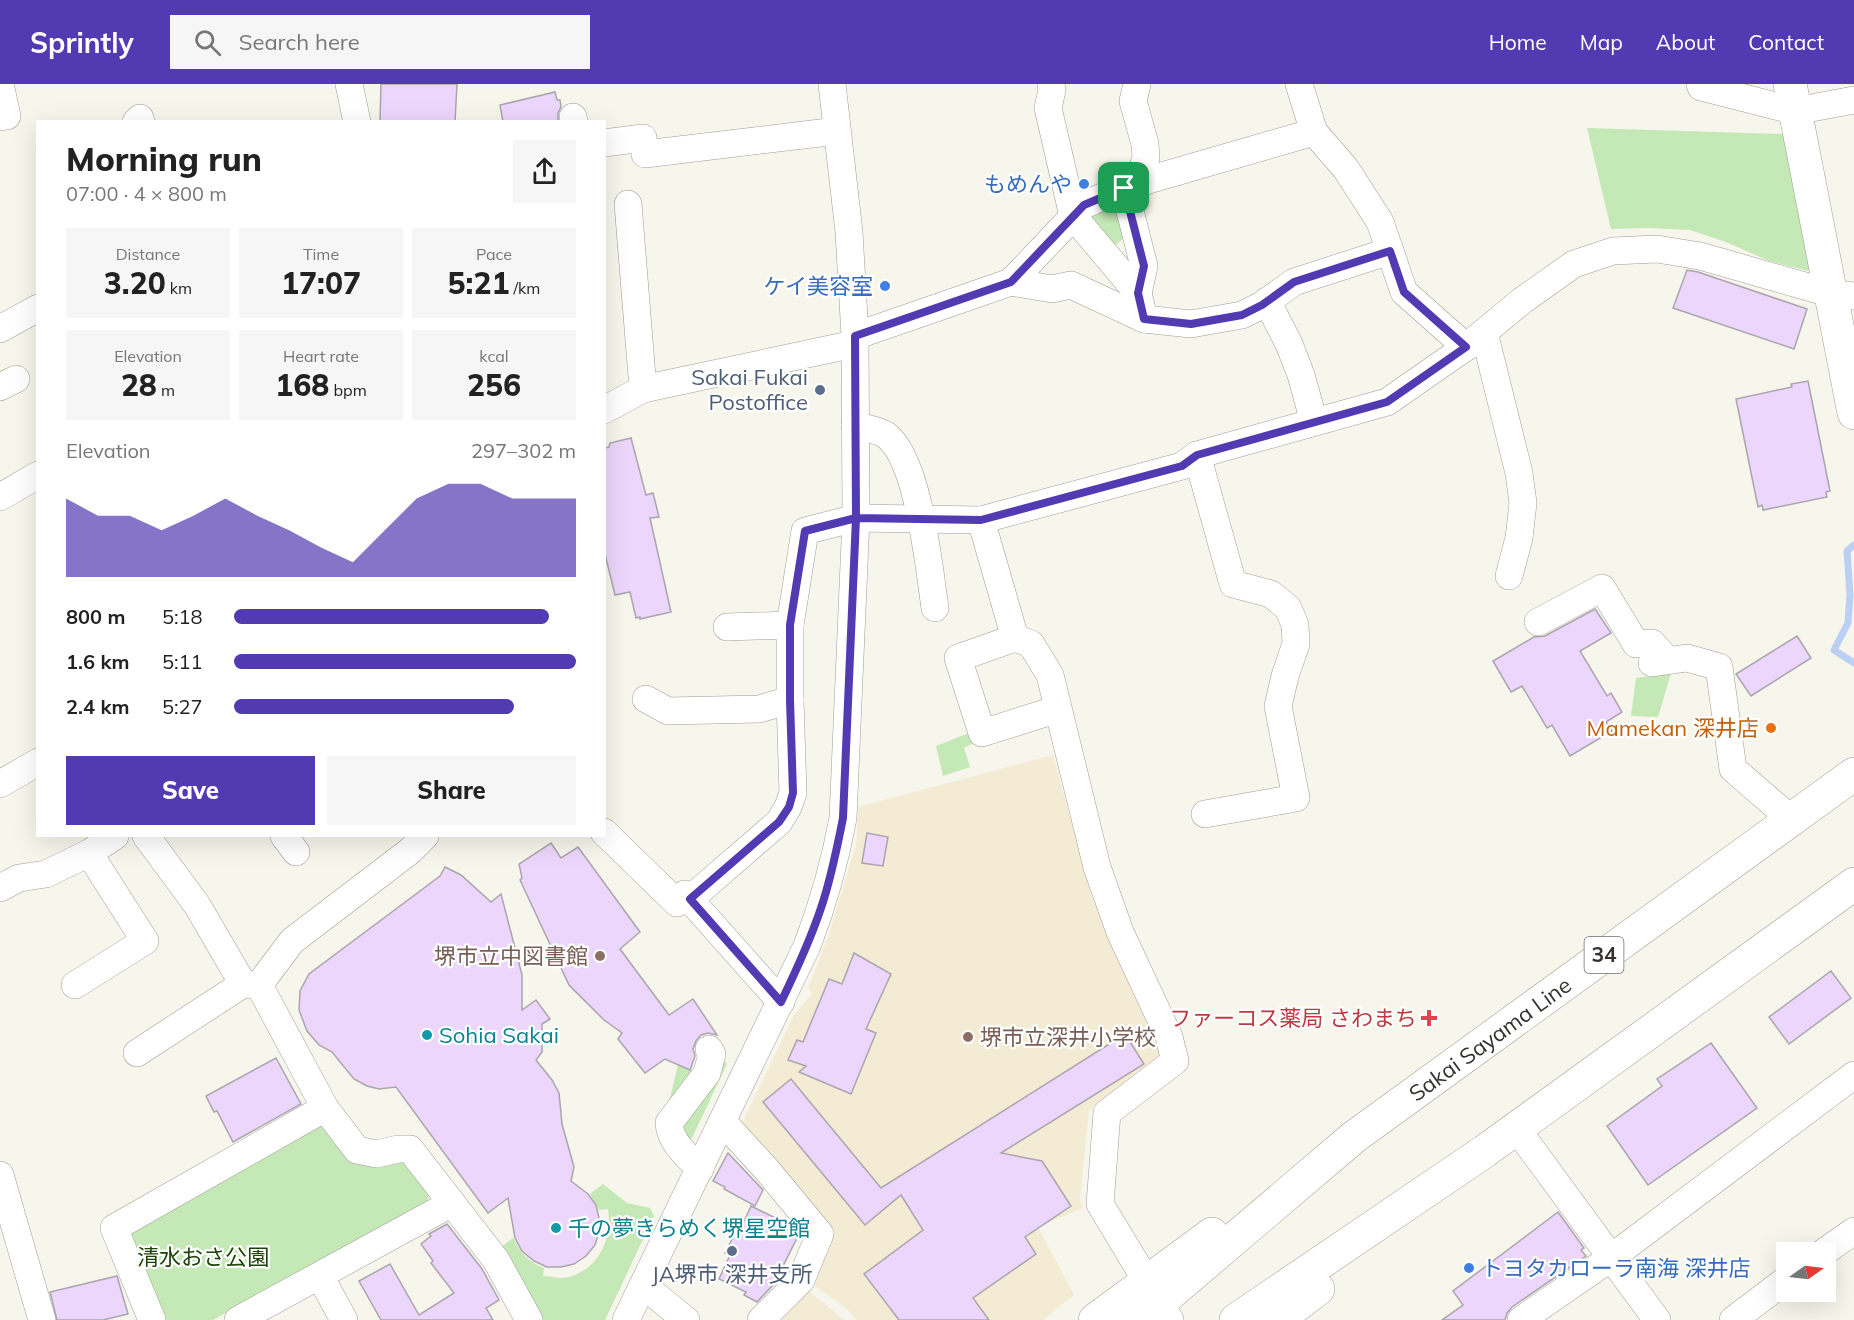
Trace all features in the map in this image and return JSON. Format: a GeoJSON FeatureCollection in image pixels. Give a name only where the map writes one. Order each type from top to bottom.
{"type":"FeatureCollection","features":[{"type":"Feature","properties":{"kind":"main road"},"geometry":{"type":"LineString","coordinates":[[1793,98],[1842,294],[1854,413]]}},
{"type":"Feature","properties":{"kind":"main road","name":"Sakai Sayama Line"},"geometry":{"type":"LineString","coordinates":[[1095,1320],[1154,1306],[1326,1149],[1354,1137],[1854,774]]}},
{"type":"Feature","properties":{"kind":"main road"},"geometry":{"type":"LineString","coordinates":[[1236,1320],[1485,1151],[1854,884]]}},
{"type":"Feature","properties":{"kind":"main road"},"geometry":{"type":"LineString","coordinates":[[1277,1320],[1416,1214],[1485,1151]]}},
{"type":"Feature","properties":{"kind":"street"},"geometry":{"type":"LineString","coordinates":[[0,84],[7,116],[0,117]]}},
{"type":"Feature","properties":{"kind":"street"},"geometry":{"type":"LineString","coordinates":[[349,84],[357,120]]}},
{"type":"Feature","properties":{"kind":"street"},"geometry":{"type":"LineString","coordinates":[[1051,84],[1048,108],[1073,216],[1138,293]]}},
{"type":"Feature","properties":{"kind":"street"},"geometry":{"type":"LineString","coordinates":[[1137,84],[1133,101],[1145,144],[1146,158],[1135,184],[1144,266],[1138,293],[1144,319]]}},
{"type":"Feature","properties":{"kind":"street"},"geometry":{"type":"LineString","coordinates":[[1299,84],[1314,132],[1346,170],[1380,222],[1404,292],[1475,339],[1519,473],[1522,503],[1519,538],[1509,576]]}},
{"type":"Feature","properties":{"kind":"street"},"geometry":{"type":"LineString","coordinates":[[1700,84],[1701,87],[1793,98],[1854,100]]}},
{"type":"Feature","properties":{"kind":"street"},"geometry":{"type":"LineString","coordinates":[[626,1320],[807,946],[835,862],[843,818],[856,518],[854,340],[849,232],[837,131],[828,92]]}},
{"type":"Feature","properties":{"kind":"street"},"geometry":{"type":"LineString","coordinates":[[606,143],[644,138],[645,154],[837,131]]}},
{"type":"Feature","properties":{"kind":"street"},"geometry":{"type":"LineString","coordinates":[[606,409],[643,389],[854,340],[1011,282],[1084,205],[1135,184],[1314,132]]}},
{"type":"Feature","properties":{"kind":"street"},"geometry":{"type":"LineString","coordinates":[[628,204],[643,389]]}},
{"type":"Feature","properties":{"kind":"street"},"geometry":{"type":"LineString","coordinates":[[690,899],[779,822],[789,807],[793,793],[790,625],[805,531],[856,518],[981,520],[1182,466],[1197,455],[1387,402],[1475,339],[1522,300],[1574,264],[1613,251],[1657,249],[1700,256],[1842,294]]}},
{"type":"Feature","properties":{"kind":"street"},"geometry":{"type":"LineString","coordinates":[[1011,282],[1052,289],[1071,285],[1144,319],[1191,324],[1242,315],[1294,282],[1390,251]]}},
{"type":"Feature","properties":{"kind":"street"},"geometry":{"type":"LineString","coordinates":[[1267,301],[1289,344],[1301,375],[1314,422]]}},
{"type":"Feature","properties":{"kind":"street"},"geometry":{"type":"LineString","coordinates":[[0,328],[36,309]]}},
{"type":"Feature","properties":{"kind":"street"},"geometry":{"type":"LineString","coordinates":[[855,425],[885,434],[899,450],[907,467],[921,519],[936,608]]}},
{"type":"Feature","properties":{"kind":"street"},"geometry":{"type":"LineString","coordinates":[[1197,455],[1233,584],[1271,594],[1288,608],[1295,625],[1296,644],[1278,706],[1296,798],[1205,814]]}},
{"type":"Feature","properties":{"kind":"street"},"geometry":{"type":"LineString","coordinates":[[0,497],[36,476]]}},
{"type":"Feature","properties":{"kind":"street"},"geometry":{"type":"LineString","coordinates":[[981,520],[1015,638]]}},
{"type":"Feature","properties":{"kind":"street"},"geometry":{"type":"LineString","coordinates":[[1538,622],[1602,588],[1636,644],[1652,643],[1659,662],[1687,658],[1719,668],[1733,769],[1791,819]]}},
{"type":"Feature","properties":{"kind":"street"},"geometry":{"type":"LineString","coordinates":[[727,627],[790,625]]}},
{"type":"Feature","properties":{"kind":"street"},"geometry":{"type":"LineString","coordinates":[[1058,709],[982,733],[958,658],[1015,638],[1031,644],[1050,675],[1097,867],[1120,932],[1169,1037],[1175,1061],[1107,1113],[1100,1204],[1137,1268],[1154,1306]]}},
{"type":"Feature","properties":{"kind":"street"},"geometry":{"type":"LineString","coordinates":[[646,699],[668,711],[759,709],[790,700]]}},
{"type":"Feature","properties":{"kind":"street"},"geometry":{"type":"LineString","coordinates":[[0,784],[36,763]]}},
{"type":"Feature","properties":{"kind":"street"},"geometry":{"type":"LineString","coordinates":[[606,834],[676,903],[685,894],[781,1002]]}},
{"type":"Feature","properties":{"kind":"street"},"geometry":{"type":"LineString","coordinates":[[0,888],[19,878],[46,874],[89,853],[113,837]]}},
{"type":"Feature","properties":{"kind":"street"},"geometry":{"type":"LineString","coordinates":[[147,837],[251,984],[325,1108],[357,1150],[377,1154],[410,1149],[496,1260],[529,1320]]}},
{"type":"Feature","properties":{"kind":"street"},"geometry":{"type":"LineString","coordinates":[[137,1053],[251,984],[292,941],[410,851],[424,837]]}},
{"type":"Feature","properties":{"kind":"street"},"geometry":{"type":"LineString","coordinates":[[75,985],[145,941],[89,853]]}},
{"type":"Feature","properties":{"kind":"street"},"geometry":{"type":"LineString","coordinates":[[700,1169],[676,1143],[670,1132],[669,1123],[707,1073],[713,1046],[744,1079]]}},
{"type":"Feature","properties":{"kind":"street"},"geometry":{"type":"LineString","coordinates":[[1521,1320],[1612,1257],[1854,1075]]}},
{"type":"Feature","properties":{"kind":"street"},"geometry":{"type":"LineString","coordinates":[[152,1320],[114,1228],[325,1108]]}},
{"type":"Feature","properties":{"kind":"street"},"geometry":{"type":"LineString","coordinates":[[723,1122],[767,1170],[820,1234],[801,1280],[761,1320]]}},
{"type":"Feature","properties":{"kind":"street"},"geometry":{"type":"LineString","coordinates":[[1516,1128],[1657,1320]]}},
{"type":"Feature","properties":{"kind":"street"},"geometry":{"type":"LineString","coordinates":[[0,1175],[42,1320]]}},
{"type":"Feature","properties":{"kind":"street"},"geometry":{"type":"LineString","coordinates":[[238,1320],[452,1203]]}},
{"type":"Feature","properties":{"kind":"street"},"geometry":{"type":"LineString","coordinates":[[1836,1244],[1854,1231]]}},
{"type":"Feature","properties":{"kind":"street"},"geometry":{"type":"LineString","coordinates":[[320,1276],[344,1320]]}},
{"type":"Feature","properties":{"kind":"street"},"geometry":{"type":"LineString","coordinates":[[643,1285],[686,1320]]}},
{"type":"Feature","properties":{"kind":"street"},"geometry":{"type":"LineString","coordinates":[[1732,1320],[1776,1287]]}},
{"type":"Feature","properties":{"kind":"shaded area","name":"堺市立深井小学校"},"geometry":{"type":"Polygon","coordinates":[[[1053,755],[1091,895],[1162,1059],[1089,1111],[1080,1199],[1083,1208],[1038,1227],[1074,1295],[1043,1320],[856,1320],[847,1309],[815,1286],[830,1229],[741,1125],[794,1015],[812,994],[808,988],[828,937],[856,845],[858,807],[1053,755]]]}},
{"type":"Feature","properties":{"kind":"shaded area"},"geometry":{"type":"Polygon","coordinates":[[[805,1288],[842,1318],[844,1320],[770,1320],[805,1288]]]}},
{"type":"Feature","properties":{"kind":"green space"},"geometry":{"type":"Polygon","coordinates":[[[1587,128],[1784,134],[1813,272],[1769,261],[1726,242],[1690,230],[1611,229],[1587,128]]]}},
{"type":"Feature","properties":{"kind":"green space"},"geometry":{"type":"Polygon","coordinates":[[[1117,196],[1126,236],[1111,249],[1087,216],[1117,196]]]}},
{"type":"Feature","properties":{"kind":"green space"},"geometry":{"type":"Polygon","coordinates":[[[1671,673],[1658,717],[1631,716],[1636,678],[1671,673]]]}},
{"type":"Feature","properties":{"kind":"green space"},"geometry":{"type":"Polygon","coordinates":[[[974,731],[977,741],[964,748],[970,767],[943,776],[936,746],[974,731]]]}},
{"type":"Feature","properties":{"kind":"green space"},"geometry":{"type":"Polygon","coordinates":[[[717,1054],[727,1064],[691,1140],[682,1132],[680,1120],[717,1054]]]}},
{"type":"Feature","properties":{"kind":"green space"},"geometry":{"type":"Polygon","coordinates":[[[678,1065],[695,1071],[706,1065],[669,1102],[678,1065]]]}},
{"type":"Feature","properties":{"kind":"green space","name":"清水おさ公園"},"geometry":{"type":"Polygon","coordinates":[[[319,1126],[330,1128],[403,1159],[430,1192],[427,1202],[213,1320],[165,1320],[130,1237],[133,1228],[319,1126]]]}},
{"type":"Feature","properties":{"kind":"green space"},"geometry":{"type":"Polygon","coordinates":[[[603,1184],[627,1203],[650,1208],[654,1216],[605,1320],[541,1320],[501,1247],[513,1238],[526,1256],[544,1268],[543,1276],[562,1278],[585,1270],[600,1254],[608,1232],[608,1209],[599,1210],[590,1194],[603,1184]]]}},
{"type":"Feature","properties":{"kind":"building"},"geometry":{"type":"Polygon","coordinates":[[[381,84],[457,84],[455,120],[380,120],[381,84]]]}},
{"type":"Feature","properties":{"kind":"building"},"geometry":{"type":"Polygon","coordinates":[[[555,92],[561,107],[558,120],[503,120],[500,105],[555,92]]]}},
{"type":"Feature","properties":{"kind":"building"},"geometry":{"type":"Polygon","coordinates":[[[1687,270],[1807,309],[1794,349],[1673,308],[1687,270]]]}},
{"type":"Feature","properties":{"kind":"building"},"geometry":{"type":"Polygon","coordinates":[[[1808,381],[1830,491],[1826,492],[1827,497],[1763,510],[1762,505],[1758,507],[1736,399],[1792,387],[1791,384],[1808,381]]]}},
{"type":"Feature","properties":{"kind":"building"},"geometry":{"type":"Polygon","coordinates":[[[631,438],[646,495],[653,493],[659,517],[650,518],[671,612],[636,618],[630,592],[615,595],[606,558],[606,448],[609,447],[610,443],[631,438]]]}},
{"type":"Feature","properties":{"kind":"building"},"geometry":{"type":"Polygon","coordinates":[[[1595,609],[1611,633],[1580,651],[1607,696],[1611,693],[1622,712],[1606,722],[1612,731],[1570,756],[1552,725],[1547,728],[1522,686],[1511,692],[1493,661],[1534,637],[1545,636],[1595,609]]]}},
{"type":"Feature","properties":{"kind":"building"},"geometry":{"type":"Polygon","coordinates":[[[1797,636],[1811,658],[1751,696],[1736,674],[1797,636]]]}},
{"type":"Feature","properties":{"kind":"building"},"geometry":{"type":"Polygon","coordinates":[[[867,833],[888,837],[883,866],[862,863],[867,833]]]}},
{"type":"Feature","properties":{"kind":"building"},"geometry":{"type":"Polygon","coordinates":[[[551,843],[561,858],[578,847],[640,932],[620,949],[669,1015],[693,999],[717,1035],[708,1033],[701,1035],[696,1041],[693,1049],[695,1056],[690,1070],[665,1059],[645,1073],[618,1039],[622,1033],[604,1020],[569,985],[520,880],[522,878],[519,864],[551,843]]]}},
{"type":"Feature","properties":{"kind":"building","name":"Sohia Sakai"},"geometry":{"type":"Polygon","coordinates":[[[445,867],[461,875],[491,902],[501,894],[522,975],[522,1010],[536,1000],[550,1019],[542,1024],[542,1052],[536,1060],[559,1093],[562,1124],[574,1167],[571,1181],[588,1194],[596,1205],[599,1218],[599,1232],[595,1245],[586,1256],[574,1264],[547,1267],[534,1261],[522,1251],[515,1238],[508,1198],[488,1213],[396,1087],[379,1089],[354,1079],[332,1052],[319,1045],[307,1031],[299,1010],[300,991],[309,974],[440,876],[445,867]]]}},
{"type":"Feature","properties":{"kind":"building"},"geometry":{"type":"Polygon","coordinates":[[[854,953],[891,974],[866,1029],[876,1033],[851,1094],[799,1072],[806,1066],[788,1060],[797,1040],[803,1042],[829,979],[842,984],[854,953]]]}},
{"type":"Feature","properties":{"kind":"building"},"geometry":{"type":"Polygon","coordinates":[[[1831,971],[1851,998],[1789,1044],[1769,1017],[1831,971]]]}},
{"type":"Feature","properties":{"kind":"building"},"geometry":{"type":"Polygon","coordinates":[[[1125,1034],[1144,1064],[1001,1153],[1042,1161],[1071,1206],[1025,1237],[1036,1254],[973,1298],[989,1320],[899,1320],[864,1274],[923,1230],[901,1195],[865,1225],[763,1102],[791,1079],[881,1188],[1125,1034]]]}},
{"type":"Feature","properties":{"kind":"building"},"geometry":{"type":"Polygon","coordinates":[[[1711,1043],[1757,1108],[1648,1185],[1607,1126],[1662,1086],[1657,1079],[1711,1043]]]}},
{"type":"Feature","properties":{"kind":"building"},"geometry":{"type":"Polygon","coordinates":[[[276,1058],[301,1104],[233,1142],[217,1111],[214,1112],[206,1096],[276,1058]]]}},
{"type":"Feature","properties":{"kind":"building"},"geometry":{"type":"Polygon","coordinates":[[[728,1153],[763,1190],[755,1206],[713,1181],[728,1153]]]}},
{"type":"Feature","properties":{"kind":"building"},"geometry":{"type":"Polygon","coordinates":[[[751,1206],[794,1227],[799,1234],[774,1284],[757,1302],[744,1295],[746,1292],[719,1279],[730,1255],[725,1253],[734,1235],[737,1237],[751,1206]]]}},
{"type":"Feature","properties":{"kind":"building"},"geometry":{"type":"Polygon","coordinates":[[[1558,1212],[1584,1248],[1581,1250],[1586,1256],[1512,1307],[1505,1320],[1442,1320],[1463,1305],[1453,1291],[1558,1212]]]}},
{"type":"Feature","properties":{"kind":"building"},"geometry":{"type":"Polygon","coordinates":[[[447,1224],[482,1269],[499,1300],[486,1308],[493,1320],[381,1320],[359,1281],[390,1264],[419,1315],[454,1293],[431,1263],[433,1261],[421,1244],[431,1236],[429,1234],[447,1224]]]}},
{"type":"Feature","properties":{"kind":"building"},"geometry":{"type":"Polygon","coordinates":[[[117,1276],[128,1314],[103,1320],[57,1320],[50,1292],[117,1276]]]}},
{"type":"Feature","properties":{"kind":"waterway"},"geometry":{"type":"LineString","coordinates":[[1854,545],[1847,551],[1850,595],[1848,623],[1834,650],[1854,663]]}},
{"type":"Feature","properties":{"kind":"place","name":"もめんや"},"geometry":{"type":"Point","coordinates":[1084,184]}},
{"type":"Feature","properties":{"kind":"place","name":"ケイ美容室"},"geometry":{"type":"Point","coordinates":[885,286]}},
{"type":"Feature","properties":{"kind":"place","name":"Sakai Fukai Postoffice"},"geometry":{"type":"Point","coordinates":[820,390]}},
{"type":"Feature","properties":{"kind":"place","name":"Mamekan 深井店"},"geometry":{"type":"Point","coordinates":[1771,728]}},
{"type":"Feature","properties":{"kind":"place","name":"堺市立中図書館"},"geometry":{"type":"Point","coordinates":[600,956]}},
{"type":"Feature","properties":{"kind":"place","name":"ファーコス薬局 さわまち"},"geometry":{"type":"Point","coordinates":[1429,1018]}},
{"type":"Feature","properties":{"kind":"place","name":"Sohia Sakai"},"geometry":{"type":"Point","coordinates":[427,1035]}},
{"type":"Feature","properties":{"kind":"place","name":"堺市立深井小学校"},"geometry":{"type":"Point","coordinates":[968,1037]}},
{"type":"Feature","properties":{"kind":"place","name":"千の夢きらめく堺星空館"},"geometry":{"type":"Point","coordinates":[556,1228]}},
{"type":"Feature","properties":{"kind":"place","name":"JA堺市 深井支所"},"geometry":{"type":"Point","coordinates":[732,1251]}},
{"type":"Feature","properties":{"kind":"place","name":"トヨタカローラ南海 深井店"},"geometry":{"type":"Point","coordinates":[1469,1268]}},
{"type":"Feature","properties":{"kind":"route"},"geometry":{"type":"LineString","coordinates":[[1124,188],[1084,205],[1011,282],[855,336],[856,518],[805,531],[790,625],[793,793],[789,807],[779,822],[690,899],[781,1002],[807,946],[822,906],[835,862],[843,818],[856,518],[981,520],[1182,466],[1197,455],[1387,402],[1466,347],[1404,292],[1390,251],[1294,282],[1262,305],[1242,315],[1191,324],[1144,319],[1138,293],[1144,266],[1124,188]]}}]}
